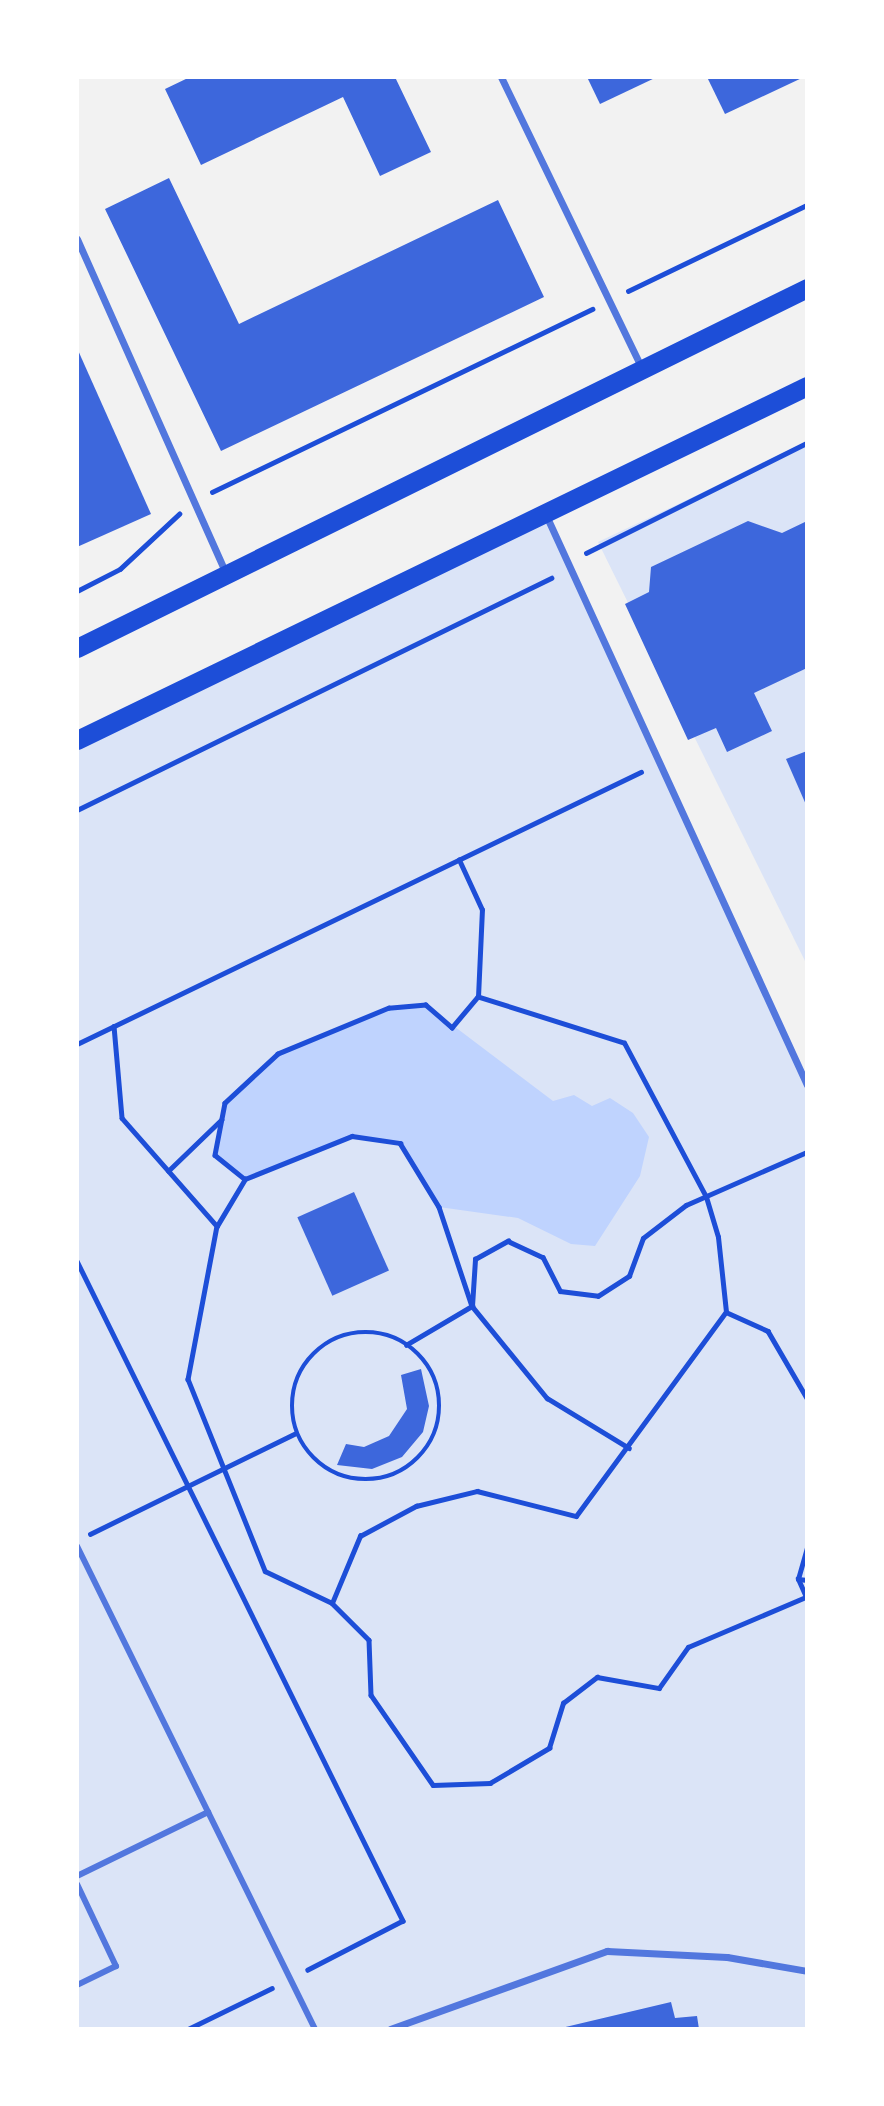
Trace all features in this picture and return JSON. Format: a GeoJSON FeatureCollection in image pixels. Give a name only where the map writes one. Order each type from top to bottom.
{"type":"FeatureCollection","features":[{"type":"Feature","properties":{"kind":"highway"},"geometry":{"type":"LineString","coordinates":[[77,648],[807,288]]}},
{"type":"Feature","properties":{"kind":"highway"},"geometry":{"type":"LineString","coordinates":[[77,740],[807,386]]}},
{"type":"Feature","properties":{"kind":"street"},"geometry":{"type":"LineString","coordinates":[[501,77],[643,369]]}},
{"type":"Feature","properties":{"kind":"street"},"geometry":{"type":"LineString","coordinates":[[77,239],[227,575]]}},
{"type":"Feature","properties":{"kind":"street"},"geometry":{"type":"LineString","coordinates":[[545,513],[807,1085]]}},
{"type":"Feature","properties":{"kind":"street"},"geometry":{"type":"LineString","coordinates":[[77,1546],[316,2029]]}},
{"type":"Feature","properties":{"kind":"street"},"geometry":{"type":"LineString","coordinates":[[77,1876],[208,1812]]}},
{"type":"Feature","properties":{"kind":"street"},"geometry":{"type":"LineString","coordinates":[[77,1884],[116,1966],[77,1985]]}},
{"type":"Feature","properties":{"kind":"street"},"geometry":{"type":"LineString","coordinates":[[390,2029],[607,1951],[727,1957],[807,1970]]}},
{"type":"Feature","properties":{"kind":"path"},"geometry":{"type":"LineString","coordinates":[[77,591],[120,569],[194,500],[807,205]]}},
{"type":"Feature","properties":{"kind":"path"},"geometry":{"type":"LineString","coordinates":[[77,810],[570,569],[598,542],[807,443]]}},
{"type":"Feature","properties":{"kind":"path"},"geometry":{"type":"LineString","coordinates":[[77,1044],[660,763]]}},
{"type":"Feature","properties":{"kind":"path"},"geometry":{"type":"LineString","coordinates":[[245,1179],[215,1155],[225,1103],[278,1054],[389,1008],[426,1005],[452,1028],[478,997],[482,910],[459,860]]}},
{"type":"Feature","properties":{"kind":"path"},"geometry":{"type":"LineString","coordinates":[[332,1603],[360,1536],[416,1506],[477,1491],[576,1516],[629,1448],[726,1312],[718,1237],[706,1197],[624,1044],[478,997]]}},
{"type":"Feature","properties":{"kind":"path"},"geometry":{"type":"LineString","coordinates":[[114,1026],[122,1118],[217,1226]]}},
{"type":"Feature","properties":{"kind":"path"},"geometry":{"type":"LineString","coordinates":[[168,1171],[222,1119]]}},
{"type":"Feature","properties":{"kind":"path"},"geometry":{"type":"LineString","coordinates":[[629,1448],[547,1398],[472,1306],[439,1207],[400,1143],[352,1136],[245,1179],[217,1226],[188,1379],[227,1467],[265,1571],[332,1603],[369,1640],[372,1695],[433,1785],[490,1783],[549,1748],[563,1703],[597,1677],[659,1688],[688,1647],[806,1597],[798,1579],[807,1547]]}},
{"type":"Feature","properties":{"kind":"path"},"geometry":{"type":"LineString","coordinates":[[472,1306],[475,1259],[508,1241],[543,1257],[560,1291],[598,1296],[629,1276],[643,1238],[706,1197],[807,1152]]}},
{"type":"Feature","properties":{"kind":"path"},"geometry":{"type":"LineString","coordinates":[[77,1261],[403,1921],[188,2029]]}},
{"type":"Feature","properties":{"kind":"path"},"geometry":{"type":"LineString","coordinates":[[406,1345],[472,1306]]}},
{"type":"Feature","properties":{"kind":"path"},"geometry":{"type":"LineString","coordinates":[[726,1312],[768,1331],[807,1398]]}},
{"type":"Feature","properties":{"kind":"path"},"geometry":{"type":"LineString","coordinates":[[372,1332],[406,1345],[432,1372],[439,1394],[439,1419],[417,1461],[397,1474],[349,1479],[318,1462],[296,1433],[295,1384],[324,1345],[372,1332]]}},
{"type":"Feature","properties":{"kind":"path"},"geometry":{"type":"LineString","coordinates":[[77,1541],[296,1433]]}},
{"type":"Feature","properties":{"kind":"path"},"geometry":{"type":"LineString","coordinates":[[798,1579],[807,1580]]}},
{"type":"Feature","properties":{"kind":"shaded area"},"geometry":{"type":"Polygon","coordinates":[[[807,443],[807,965],[598,542],[807,443]]]}},
{"type":"Feature","properties":{"kind":"shaded area"},"geometry":{"type":"Polygon","coordinates":[[[545,513],[807,1084],[807,2029],[77,2029],[77,740],[545,513]]]}},
{"type":"Feature","properties":{"kind":"water"},"geometry":{"type":"Polygon","coordinates":[[[426,1005],[553,1101],[574,1095],[592,1106],[610,1098],[633,1113],[649,1137],[640,1176],[595,1246],[571,1244],[518,1218],[439,1207],[400,1143],[352,1136],[245,1179],[215,1155],[225,1103],[278,1054],[389,1008],[426,1005]]]}},
{"type":"Feature","properties":{"kind":"building"},"geometry":{"type":"Polygon","coordinates":[[[190,77],[395,77],[431,152],[380,176],[343,97],[201,165],[165,89],[190,77]]]}},
{"type":"Feature","properties":{"kind":"building"},"geometry":{"type":"Polygon","coordinates":[[[587,77],[657,77],[600,104],[587,77]]]}},
{"type":"Feature","properties":{"kind":"building"},"geometry":{"type":"Polygon","coordinates":[[[707,77],[804,77],[725,114],[707,77]]]}},
{"type":"Feature","properties":{"kind":"building"},"geometry":{"type":"Polygon","coordinates":[[[169,178],[239,324],[498,200],[544,297],[221,451],[105,209],[169,178]]]}},
{"type":"Feature","properties":{"kind":"building"},"geometry":{"type":"Polygon","coordinates":[[[77,348],[151,514],[77,547],[77,348]]]}},
{"type":"Feature","properties":{"kind":"building"},"geometry":{"type":"Polygon","coordinates":[[[748,521],[782,533],[807,521],[807,668],[754,693],[772,731],[727,752],[716,728],[688,740],[625,604],[649,592],[651,567],[748,521]]]}},
{"type":"Feature","properties":{"kind":"building"},"geometry":{"type":"Polygon","coordinates":[[[807,751],[807,807],[786,759],[807,751]]]}},
{"type":"Feature","properties":{"kind":"building"},"geometry":{"type":"Polygon","coordinates":[[[354,1192],[389,1271],[332,1296],[297,1217],[354,1192]]]}},
{"type":"Feature","properties":{"kind":"building"},"geometry":{"type":"Polygon","coordinates":[[[421,1369],[429,1406],[423,1432],[402,1457],[372,1469],[337,1465],[346,1444],[364,1447],[389,1436],[407,1409],[401,1375],[421,1369]]]}},
{"type":"Feature","properties":{"kind":"building"},"geometry":{"type":"Polygon","coordinates":[[[671,2002],[675,2018],[697,2016],[699,2029],[557,2029],[671,2002]]]}}]}
